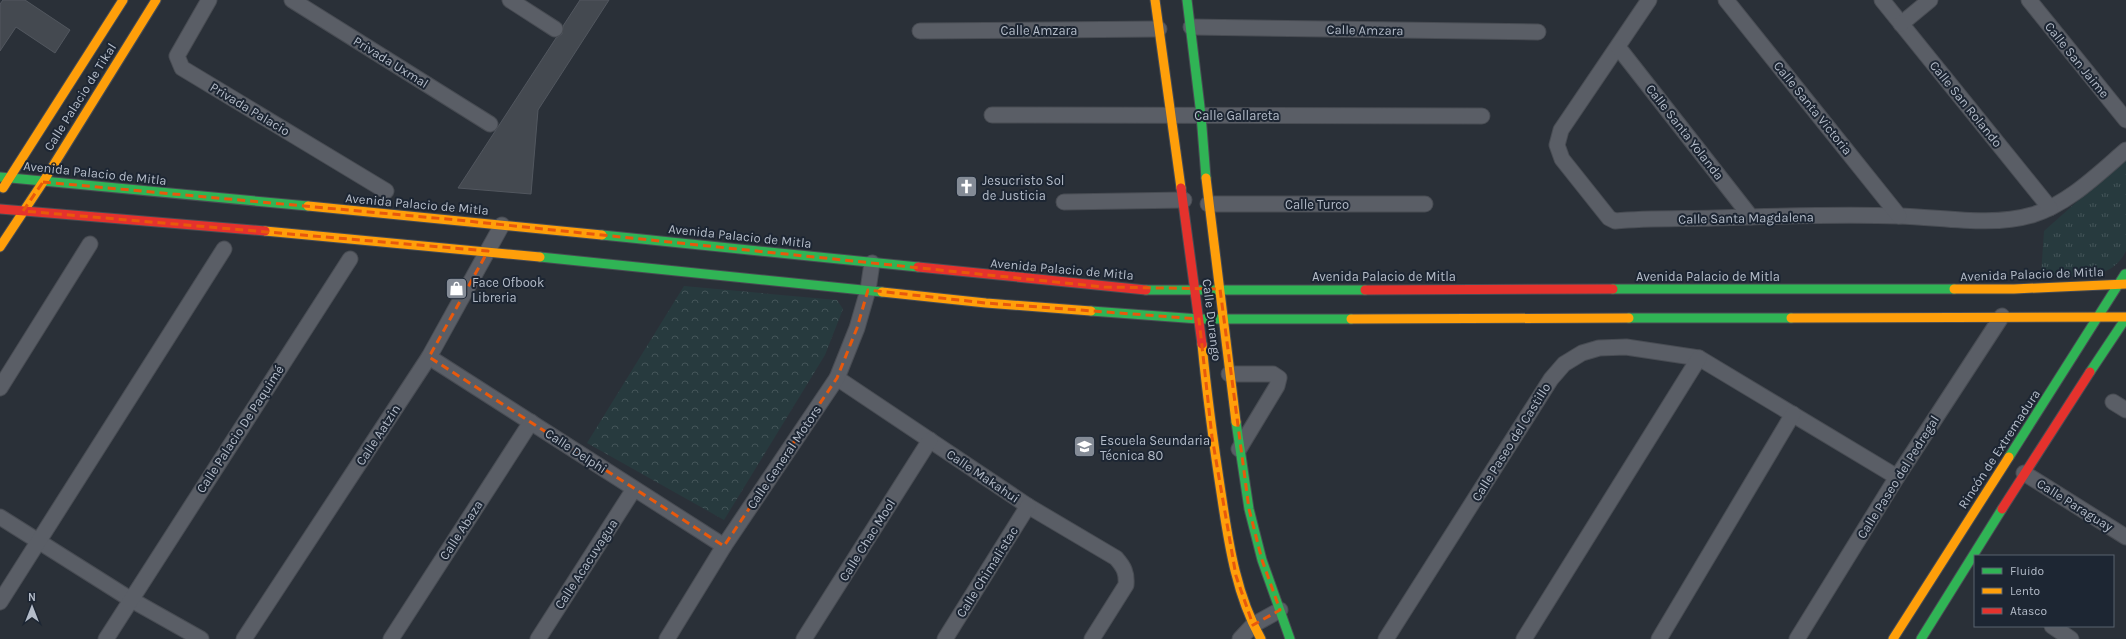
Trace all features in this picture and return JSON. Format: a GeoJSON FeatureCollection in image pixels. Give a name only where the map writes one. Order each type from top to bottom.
{"type":"FeatureCollection","features":[{"type":"Feature","properties":{"kind":"main road","name":"Calle Palacio de Tikal"},"geometry":{"type":"LineString","coordinates":[[0,192],[123,0]]}},
{"type":"Feature","properties":{"kind":"main road","name":"Calle Palacio de Tikal"},"geometry":{"type":"LineString","coordinates":[[0,247],[43,182],[156,0]]}},
{"type":"Feature","properties":{"kind":"main road","name":"Calle Durango"},"geometry":{"type":"LineString","coordinates":[[1155,0],[1184,200],[1194,291],[1200,318],[1212,436],[1225,520],[1236,576],[1253,625],[1261,639]]}},
{"type":"Feature","properties":{"kind":"main road","name":"Calle Durango"},"geometry":{"type":"LineString","coordinates":[[1187,0],[1201,115],[1208,204],[1224,318],[1229,374],[1239,449],[1249,509],[1258,545],[1290,639]]}},
{"type":"Feature","properties":{"kind":"main road","name":"Avenida Palacio de Mitla"},"geometry":{"type":"LineString","coordinates":[[0,177],[502,225],[1104,287],[1194,291],[1220,289],[2014,289],[2123,284]]}},
{"type":"Feature","properties":{"kind":"main road"},"geometry":{"type":"LineString","coordinates":[[0,209],[488,251],[986,303],[1200,318],[2126,317]]}},
{"type":"Feature","properties":{"kind":"main road","name":"Rincón de Extremadura"},"geometry":{"type":"LineString","coordinates":[[1893,639],[2099,317],[2123,284],[2126,273]]}},
{"type":"Feature","properties":{"kind":"main road"},"geometry":{"type":"LineString","coordinates":[[1978,555],[2024,473],[2126,317]]}},
{"type":"Feature","properties":{"kind":"main road"},"geometry":{"type":"LineString","coordinates":[[1921,639],[1970,569]]}},
{"type":"Feature","properties":{"kind":"street","name":"Privada Palacio"},"geometry":{"type":"LineString","coordinates":[[209,0],[177,56],[182,68],[386,191]]}},
{"type":"Feature","properties":{"kind":"street","name":"Privada Uxmal"},"geometry":{"type":"LineString","coordinates":[[292,0],[490,124]]}},
{"type":"Feature","properties":{"kind":"street"},"geometry":{"type":"LineString","coordinates":[[510,0],[556,28]]}},
{"type":"Feature","properties":{"kind":"street","name":"Calle Santa Magdalena"},"geometry":{"type":"LineString","coordinates":[[1649,0],[1618,48],[1561,130],[1557,146],[1562,160],[1609,218],[1615,221],[1751,217],[1899,216],[1976,220],[2013,219],[2032,215],[2050,208],[2093,178],[2126,150]]}},
{"type":"Feature","properties":{"kind":"street","name":"Calle Santa Victoria"},"geometry":{"type":"LineString","coordinates":[[1726,0],[1899,216]]}},
{"type":"Feature","properties":{"kind":"street","name":"Calle San Rolando"},"geometry":{"type":"LineString","coordinates":[[1882,0],[2050,208]]}},
{"type":"Feature","properties":{"kind":"street"},"geometry":{"type":"LineString","coordinates":[[1901,24],[1930,0]]}},
{"type":"Feature","properties":{"kind":"street","name":"Calle San Jaime"},"geometry":{"type":"LineString","coordinates":[[2029,0],[2126,120]]}},
{"type":"Feature","properties":{"kind":"street","name":"Calle Amzara"},"geometry":{"type":"LineString","coordinates":[[1191,28],[1538,32]]}},
{"type":"Feature","properties":{"kind":"street","name":"Calle Amzara"},"geometry":{"type":"LineString","coordinates":[[920,31],[1159,29]]}},
{"type":"Feature","properties":{"kind":"street","name":"Calle Santa Yolanda"},"geometry":{"type":"LineString","coordinates":[[1618,48],[1751,217]]}},
{"type":"Feature","properties":{"kind":"street","name":"Calle Gallareta"},"geometry":{"type":"LineString","coordinates":[[992,115],[1482,116]]}},
{"type":"Feature","properties":{"kind":"street"},"geometry":{"type":"LineString","coordinates":[[1064,202],[1184,200]]}},
{"type":"Feature","properties":{"kind":"street","name":"Calle Turco"},"geometry":{"type":"LineString","coordinates":[[1208,204],[1425,204]]}},
{"type":"Feature","properties":{"kind":"street","name":"Calle Aatzin"},"geometry":{"type":"LineString","coordinates":[[244,639],[429,357],[502,225]]}},
{"type":"Feature","properties":{"kind":"street"},"geometry":{"type":"LineString","coordinates":[[0,388],[90,244]]}},
{"type":"Feature","properties":{"kind":"street"},"geometry":{"type":"LineString","coordinates":[[0,602],[40,542],[224,249]]}},
{"type":"Feature","properties":{"kind":"street","name":"Calle Palacio De Paquimé"},"geometry":{"type":"LineString","coordinates":[[106,639],[130,599],[350,259]]}},
{"type":"Feature","properties":{"kind":"street","name":"Calle General Motors"},"geometry":{"type":"LineString","coordinates":[[667,639],[724,546],[837,378],[857,328],[868,290],[872,263]]}},
{"type":"Feature","properties":{"kind":"street","name":"Calle Paseo del Pedregal"},"geometry":{"type":"LineString","coordinates":[[1797,639],[1897,477],[2002,316]]}},
{"type":"Feature","properties":{"kind":"street","name":"Calle Paseo del Castillo"},"geometry":{"type":"LineString","coordinates":[[1386,639],[1551,379],[1564,364],[1582,353],[1599,348],[1626,347],[1699,358],[1897,477]]}},
{"type":"Feature","properties":{"kind":"street","name":"Calle Delphi"},"geometry":{"type":"LineString","coordinates":[[429,357],[724,546]]}},
{"type":"Feature","properties":{"kind":"street"},"geometry":{"type":"LineString","coordinates":[[1524,639],[1699,358]]}},
{"type":"Feature","properties":{"kind":"street"},"geometry":{"type":"LineString","coordinates":[[1229,374],[1273,374],[1279,378],[1277,386],[1239,449]]}},
{"type":"Feature","properties":{"kind":"street","name":"Calle Makahui"},"geometry":{"type":"LineString","coordinates":[[837,378],[1028,506],[1116,558],[1123,566],[1126,575],[1126,585],[1092,639]]}},
{"type":"Feature","properties":{"kind":"street"},"geometry":{"type":"LineString","coordinates":[[2113,402],[2126,410]]}},
{"type":"Feature","properties":{"kind":"street"},"geometry":{"type":"LineString","coordinates":[[1659,639],[1793,414]]}},
{"type":"Feature","properties":{"kind":"street","name":"Calle Abaza"},"geometry":{"type":"LineString","coordinates":[[391,639],[531,422]]}},
{"type":"Feature","properties":{"kind":"street","name":"Calle Chac Mool"},"geometry":{"type":"LineString","coordinates":[[804,639],[930,440]]}},
{"type":"Feature","properties":{"kind":"street","name":"Calle Paraguay"},"geometry":{"type":"LineString","coordinates":[[2024,473],[2126,537]]}},
{"type":"Feature","properties":{"kind":"street","name":"Calle Acacuvagua"},"geometry":{"type":"LineString","coordinates":[[538,639],[634,489]]}},
{"type":"Feature","properties":{"kind":"street","name":"Calle Chimalistac"},"geometry":{"type":"LineString","coordinates":[[945,639],[1028,506]]}},
{"type":"Feature","properties":{"kind":"street"},"geometry":{"type":"LineString","coordinates":[[0,517],[130,599],[201,639]]}},
{"type":"Feature","properties":{"kind":"street"},"geometry":{"type":"LineString","coordinates":[[1240,639],[1253,625],[1280,610]]}},
{"type":"Feature","properties":{"kind":"street"},"geometry":{"type":"LineString","coordinates":[[2053,627],[2071,639]]}},
{"type":"Feature","properties":{"kind":"highlighted area"},"geometry":{"type":"Polygon","coordinates":[[[43,182],[457,220],[1104,287],[1220,289],[1249,509],[1262,560],[1280,610],[1253,625],[1236,576],[1212,437],[1199,319],[986,303],[868,290],[857,328],[837,378],[724,546],[429,357],[488,251],[23,211],[43,182]]]}},
{"type":"Feature","properties":{"kind":"green space"},"geometry":{"type":"Polygon","coordinates":[[[2126,158],[2126,251],[2119,262],[2110,269],[2101,273],[2090,275],[2041,275],[2044,231],[2126,158]]]}},
{"type":"Feature","properties":{"kind":"green space"},"geometry":{"type":"Polygon","coordinates":[[[684,286],[837,300],[843,309],[825,355],[724,520],[587,443],[684,286]]]}},
{"type":"Feature","properties":{"kind":"building"},"geometry":{"type":"Polygon","coordinates":[[[3,0],[25,0],[70,30],[55,53],[16,27],[0,51],[0,4],[3,0]]]}},
{"type":"Feature","properties":{"kind":"building"},"geometry":{"type":"Polygon","coordinates":[[[580,0],[609,0],[538,110],[531,194],[458,188],[556,38],[562,34],[563,26],[580,0]]]}},
{"type":"Feature","properties":{"kind":"traffic: fast"},"geometry":{"type":"LineString","coordinates":[[1187,0],[1201,115],[1206,178]]}},
{"type":"Feature","properties":{"kind":"traffic: fast"},"geometry":{"type":"LineString","coordinates":[[0,177],[308,206]]}},
{"type":"Feature","properties":{"kind":"traffic: fast"},"geometry":{"type":"LineString","coordinates":[[602,235],[918,267]]}},
{"type":"Feature","properties":{"kind":"traffic: fast"},"geometry":{"type":"LineString","coordinates":[[540,257],[882,292]]}},
{"type":"Feature","properties":{"kind":"traffic: fast"},"geometry":{"type":"LineString","coordinates":[[2009,457],[2125,274]]}},
{"type":"Feature","properties":{"kind":"traffic: fast"},"geometry":{"type":"LineString","coordinates":[[1613,289],[1954,289]]}},
{"type":"Feature","properties":{"kind":"traffic: fast"},"geometry":{"type":"LineString","coordinates":[[1146,290],[1365,290]]}},
{"type":"Feature","properties":{"kind":"traffic: fast"},"geometry":{"type":"LineString","coordinates":[[1091,311],[1199,319],[1351,319]]}},
{"type":"Feature","properties":{"kind":"traffic: fast"},"geometry":{"type":"LineString","coordinates":[[1629,318],[1791,318]]}},
{"type":"Feature","properties":{"kind":"traffic: fast"},"geometry":{"type":"LineString","coordinates":[[2090,372],[2126,318]]}},
{"type":"Feature","properties":{"kind":"traffic: fast"},"geometry":{"type":"LineString","coordinates":[[1236,422],[1249,509],[1262,560],[1290,639]]}},
{"type":"Feature","properties":{"kind":"traffic: fast"},"geometry":{"type":"LineString","coordinates":[[1921,639],[2002,509]]}},
{"type":"Feature","properties":{"kind":"traffic: slow"},"geometry":{"type":"LineString","coordinates":[[3,188],[123,0]]}},
{"type":"Feature","properties":{"kind":"traffic: slow"},"geometry":{"type":"LineString","coordinates":[[0,247],[43,182],[156,0]]}},
{"type":"Feature","properties":{"kind":"traffic: slow"},"geometry":{"type":"LineString","coordinates":[[1155,0],[1181,188]]}},
{"type":"Feature","properties":{"kind":"traffic: slow"},"geometry":{"type":"LineString","coordinates":[[1206,178],[1236,422]]}},
{"type":"Feature","properties":{"kind":"traffic: slow"},"geometry":{"type":"LineString","coordinates":[[308,206],[602,235]]}},
{"type":"Feature","properties":{"kind":"traffic: slow"},"geometry":{"type":"LineString","coordinates":[[265,231],[540,257]]}},
{"type":"Feature","properties":{"kind":"traffic: slow"},"geometry":{"type":"LineString","coordinates":[[1954,289],[2014,289],[2126,284]]}},
{"type":"Feature","properties":{"kind":"traffic: slow"},"geometry":{"type":"LineString","coordinates":[[882,292],[986,303],[1091,311]]}},
{"type":"Feature","properties":{"kind":"traffic: slow"},"geometry":{"type":"LineString","coordinates":[[1791,318],[2126,317]]}},
{"type":"Feature","properties":{"kind":"traffic: slow"},"geometry":{"type":"LineString","coordinates":[[1351,319],[1629,318]]}},
{"type":"Feature","properties":{"kind":"traffic: slow"},"geometry":{"type":"LineString","coordinates":[[1202,344],[1213,441],[1231,553],[1240,589],[1261,639]]}},
{"type":"Feature","properties":{"kind":"traffic: slow"},"geometry":{"type":"LineString","coordinates":[[1893,639],[2009,457]]}},
{"type":"Feature","properties":{"kind":"traffic: jam"},"geometry":{"type":"LineString","coordinates":[[1181,188],[1202,344]]}},
{"type":"Feature","properties":{"kind":"traffic: jam"},"geometry":{"type":"LineString","coordinates":[[0,209],[265,231]]}},
{"type":"Feature","properties":{"kind":"traffic: jam"},"geometry":{"type":"LineString","coordinates":[[918,267],[1146,290]]}},
{"type":"Feature","properties":{"kind":"traffic: jam"},"geometry":{"type":"LineString","coordinates":[[1365,290],[1613,289]]}},
{"type":"Feature","properties":{"kind":"traffic: jam"},"geometry":{"type":"LineString","coordinates":[[2002,509],[2090,372]]}},
{"type":"Feature","properties":{"kind":"place","name":"Jesucristo Sol de Justicia"},"geometry":{"type":"Point","coordinates":[967,187]}},
{"type":"Feature","properties":{"kind":"place","name":"Face Ofbook Libreria"},"geometry":{"type":"Point","coordinates":[457,289]}},
{"type":"Feature","properties":{"kind":"place","name":"Escuela Seundaria Técnica 80"},"geometry":{"type":"Point","coordinates":[1085,447]}}]}
